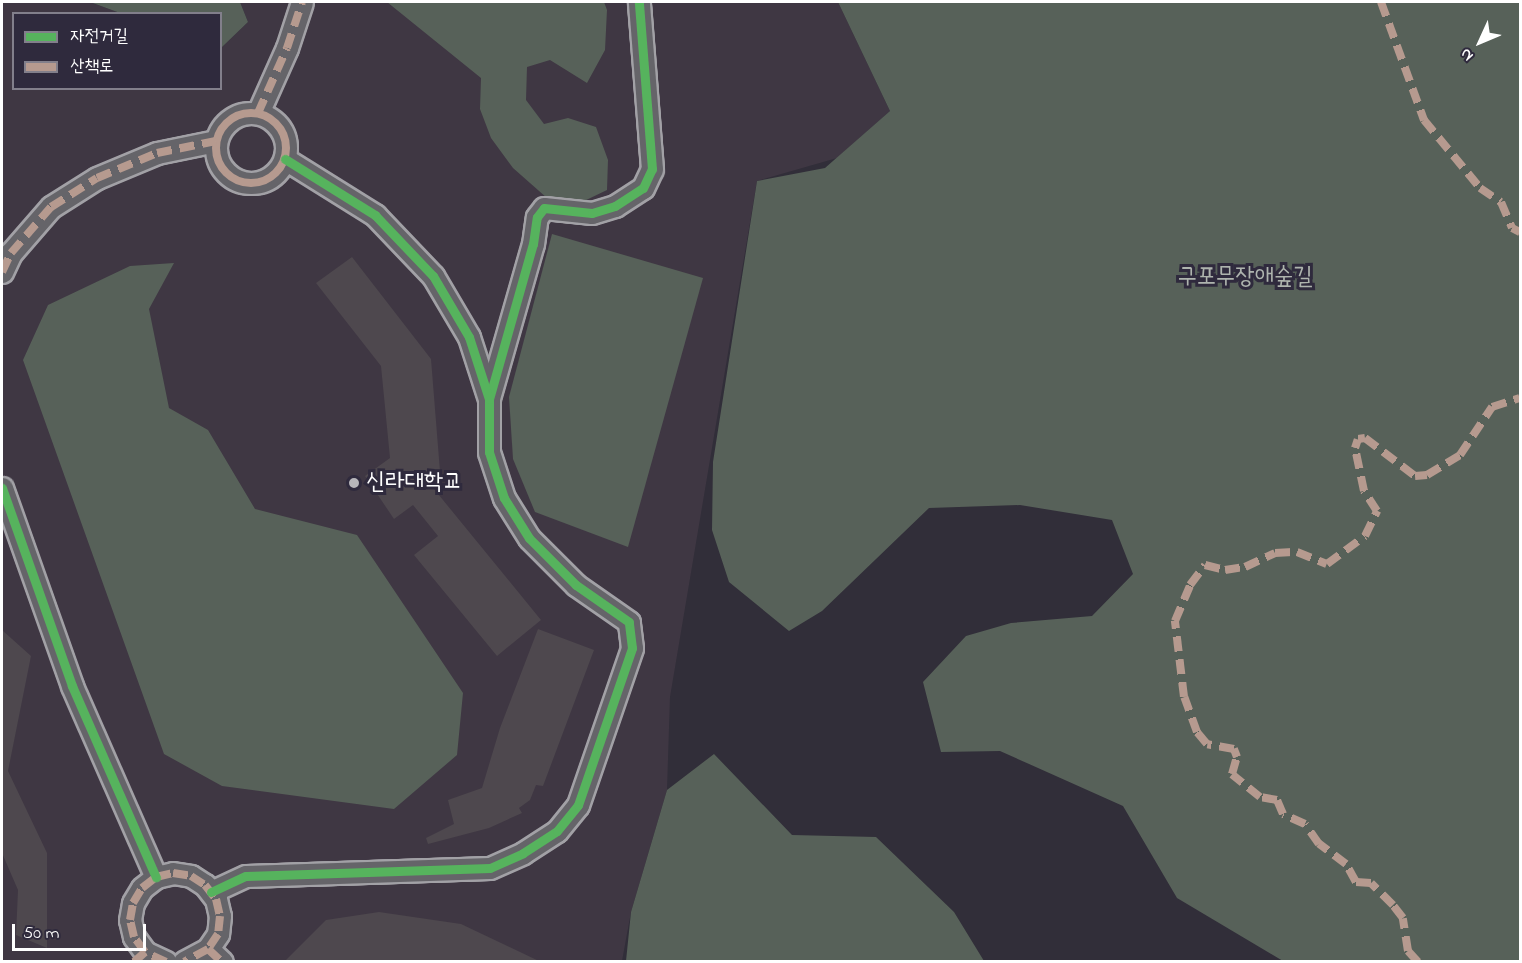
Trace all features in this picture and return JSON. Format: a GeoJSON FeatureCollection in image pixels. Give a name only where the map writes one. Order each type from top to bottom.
{"type":"FeatureCollection","features":[{"type":"Feature","properties":{"kind":"street"},"geometry":{"type":"LineString","coordinates":[[258,113],[287,48],[302,2]]}},
{"type":"Feature","properties":{"kind":"street"},"geometry":{"type":"LineString","coordinates":[[211,892],[246,876],[490,868],[524,853],[557,831],[578,806],[625,678],[632,648],[629,622],[576,585],[530,537],[504,498],[489,452],[489,399],[533,244],[537,217],[544,208],[592,213],[615,206],[643,188],[652,170],[639,2]]}},
{"type":"Feature","properties":{"kind":"street"},"geometry":{"type":"LineString","coordinates":[[2,272],[11,254],[51,207],[97,178],[157,153],[216,141],[231,118],[258,113],[281,128],[286,141],[285,159],[272,177],[245,183],[222,168],[216,141]]}},
{"type":"Feature","properties":{"kind":"street"},"geometry":{"type":"LineString","coordinates":[[285,159],[375,215],[433,276],[469,336],[489,399]]}},
{"type":"Feature","properties":{"kind":"street"},"geometry":{"type":"LineString","coordinates":[[2,488],[72,686],[156,877]]}},
{"type":"Feature","properties":{"kind":"street"},"geometry":{"type":"LineString","coordinates":[[166,962],[140,957],[130,920],[137,895],[156,877],[173,873],[190,876],[211,892],[220,916],[215,955],[184,962]]}},
{"type":"Feature","properties":{"kind":"shaded area","name":"신라대학교"},"geometry":{"type":"Polygon","coordinates":[[[90,2],[117,12],[12,12],[12,90],[222,90],[222,47],[248,22],[240,2],[838,2],[890,111],[837,158],[757,181],[670,697],[667,790],[631,912],[622,961],[2,961],[2,3],[90,2]]]}},
{"type":"Feature","properties":{"kind":"green space"},"geometry":{"type":"Polygon","coordinates":[[[90,2],[240,2],[248,22],[222,47],[222,12],[117,12],[90,2]]]}},
{"type":"Feature","properties":{"kind":"green space"},"geometry":{"type":"Polygon","coordinates":[[[387,2],[604,2],[607,10],[605,50],[587,83],[550,60],[527,67],[526,100],[544,124],[568,118],[596,127],[608,160],[607,190],[580,203],[547,198],[513,168],[491,138],[480,109],[481,78],[387,2]]]}},
{"type":"Feature","properties":{"kind":"green space","name":"구포무장애숲길"},"geometry":{"type":"Polygon","coordinates":[[[838,2],[1520,2],[1520,961],[1283,961],[1177,898],[1123,806],[1000,751],[941,752],[923,682],[966,636],[1011,623],[1092,616],[1133,574],[1112,520],[1020,505],[929,508],[822,611],[789,631],[729,582],[712,530],[713,462],[757,181],[825,168],[890,111],[838,2]]]}},
{"type":"Feature","properties":{"kind":"green space"},"geometry":{"type":"Polygon","coordinates":[[[552,234],[703,278],[628,547],[535,512],[513,459],[509,397],[552,234]]]}},
{"type":"Feature","properties":{"kind":"green space"},"geometry":{"type":"Polygon","coordinates":[[[174,263],[149,309],[169,408],[208,430],[255,509],[357,535],[463,693],[457,755],[394,809],[222,786],[164,754],[23,360],[48,305],[130,266],[174,263]]]}},
{"type":"Feature","properties":{"kind":"green space"},"geometry":{"type":"Polygon","coordinates":[[[714,754],[792,835],[876,837],[954,912],[984,961],[626,961],[631,912],[667,790],[714,754]]]}},
{"type":"Feature","properties":{"kind":"building"},"geometry":{"type":"Polygon","coordinates":[[[352,257],[431,359],[441,484],[434,489],[541,620],[497,656],[414,555],[438,536],[413,505],[394,519],[365,476],[390,458],[381,366],[316,283],[352,257]]]}},
{"type":"Feature","properties":{"kind":"building"},"geometry":{"type":"Polygon","coordinates":[[[538,629],[594,650],[543,786],[536,785],[530,800],[519,808],[522,813],[489,828],[428,844],[426,838],[454,824],[448,800],[482,788],[500,728],[538,629]]]}},
{"type":"Feature","properties":{"kind":"building"},"geometry":{"type":"Polygon","coordinates":[[[2,630],[31,656],[8,771],[47,853],[47,948],[16,935],[18,890],[2,853],[2,630]]]}},
{"type":"Feature","properties":{"kind":"building"},"geometry":{"type":"Polygon","coordinates":[[[379,912],[461,924],[541,962],[284,962],[326,920],[379,912]]]}},
{"type":"Feature","properties":{"kind":"marked path"},"geometry":{"type":"LineString","coordinates":[[258,113],[287,48],[302,2]]}},
{"type":"Feature","properties":{"kind":"marked path"},"geometry":{"type":"LineString","coordinates":[[1381,2],[1424,120],[1480,188],[1501,202],[1512,228],[1520,232]]}},
{"type":"Feature","properties":{"kind":"marked path"},"geometry":{"type":"LineString","coordinates":[[258,113],[271,119],[280,128],[284,134],[286,148],[284,162],[276,173],[265,181],[244,183],[226,173],[218,162],[216,141],[226,123],[237,115],[258,113]]}},
{"type":"Feature","properties":{"kind":"marked path"},"geometry":{"type":"LineString","coordinates":[[2,272],[11,253],[51,207],[97,178],[157,153],[216,141]]}},
{"type":"Feature","properties":{"kind":"marked path"},"geometry":{"type":"LineString","coordinates":[[1418,962],[1408,951],[1403,918],[1393,905],[1371,883],[1356,882],[1346,864],[1319,844],[1305,824],[1283,814],[1277,800],[1260,797],[1232,774],[1237,757],[1234,749],[1207,744],[1197,732],[1184,697],[1175,621],[1190,585],[1205,565],[1225,570],[1245,567],[1275,553],[1297,552],[1327,564],[1365,536],[1377,511],[1364,491],[1355,448],[1358,439],[1365,438],[1415,476],[1427,475],[1460,455],[1492,407],[1520,398]]}},
{"type":"Feature","properties":{"kind":"marked path"},"geometry":{"type":"LineString","coordinates":[[166,962],[145,952],[134,937],[130,920],[133,903],[142,888],[156,877],[173,873],[191,876],[205,885],[216,899],[220,916],[218,934],[208,949],[184,962]]}},
{"type":"Feature","properties":{"kind":"marked path"},"geometry":{"type":"LineString","coordinates":[[208,949],[222,962]]}},
{"type":"Feature","properties":{"kind":"marked path"},"geometry":{"type":"LineString","coordinates":[[134,962],[145,952]]}},
{"type":"Feature","properties":{"kind":"cycle path"},"geometry":{"type":"LineString","coordinates":[[489,399],[533,244],[537,217],[544,208],[592,213],[615,206],[643,188],[652,169],[639,2]]}},
{"type":"Feature","properties":{"kind":"cycle path"},"geometry":{"type":"LineString","coordinates":[[211,892],[246,876],[490,868],[523,853],[557,831],[578,805],[632,648],[629,622],[576,585],[529,538],[504,498],[489,452],[489,399],[469,337],[433,276],[375,215],[285,159]]}},
{"type":"Feature","properties":{"kind":"cycle path"},"geometry":{"type":"LineString","coordinates":[[2,488],[72,686],[156,877]]}},
{"type":"Feature","properties":{"kind":"place","name":"신라대학교"},"geometry":{"type":"Point","coordinates":[354,483]}}]}
